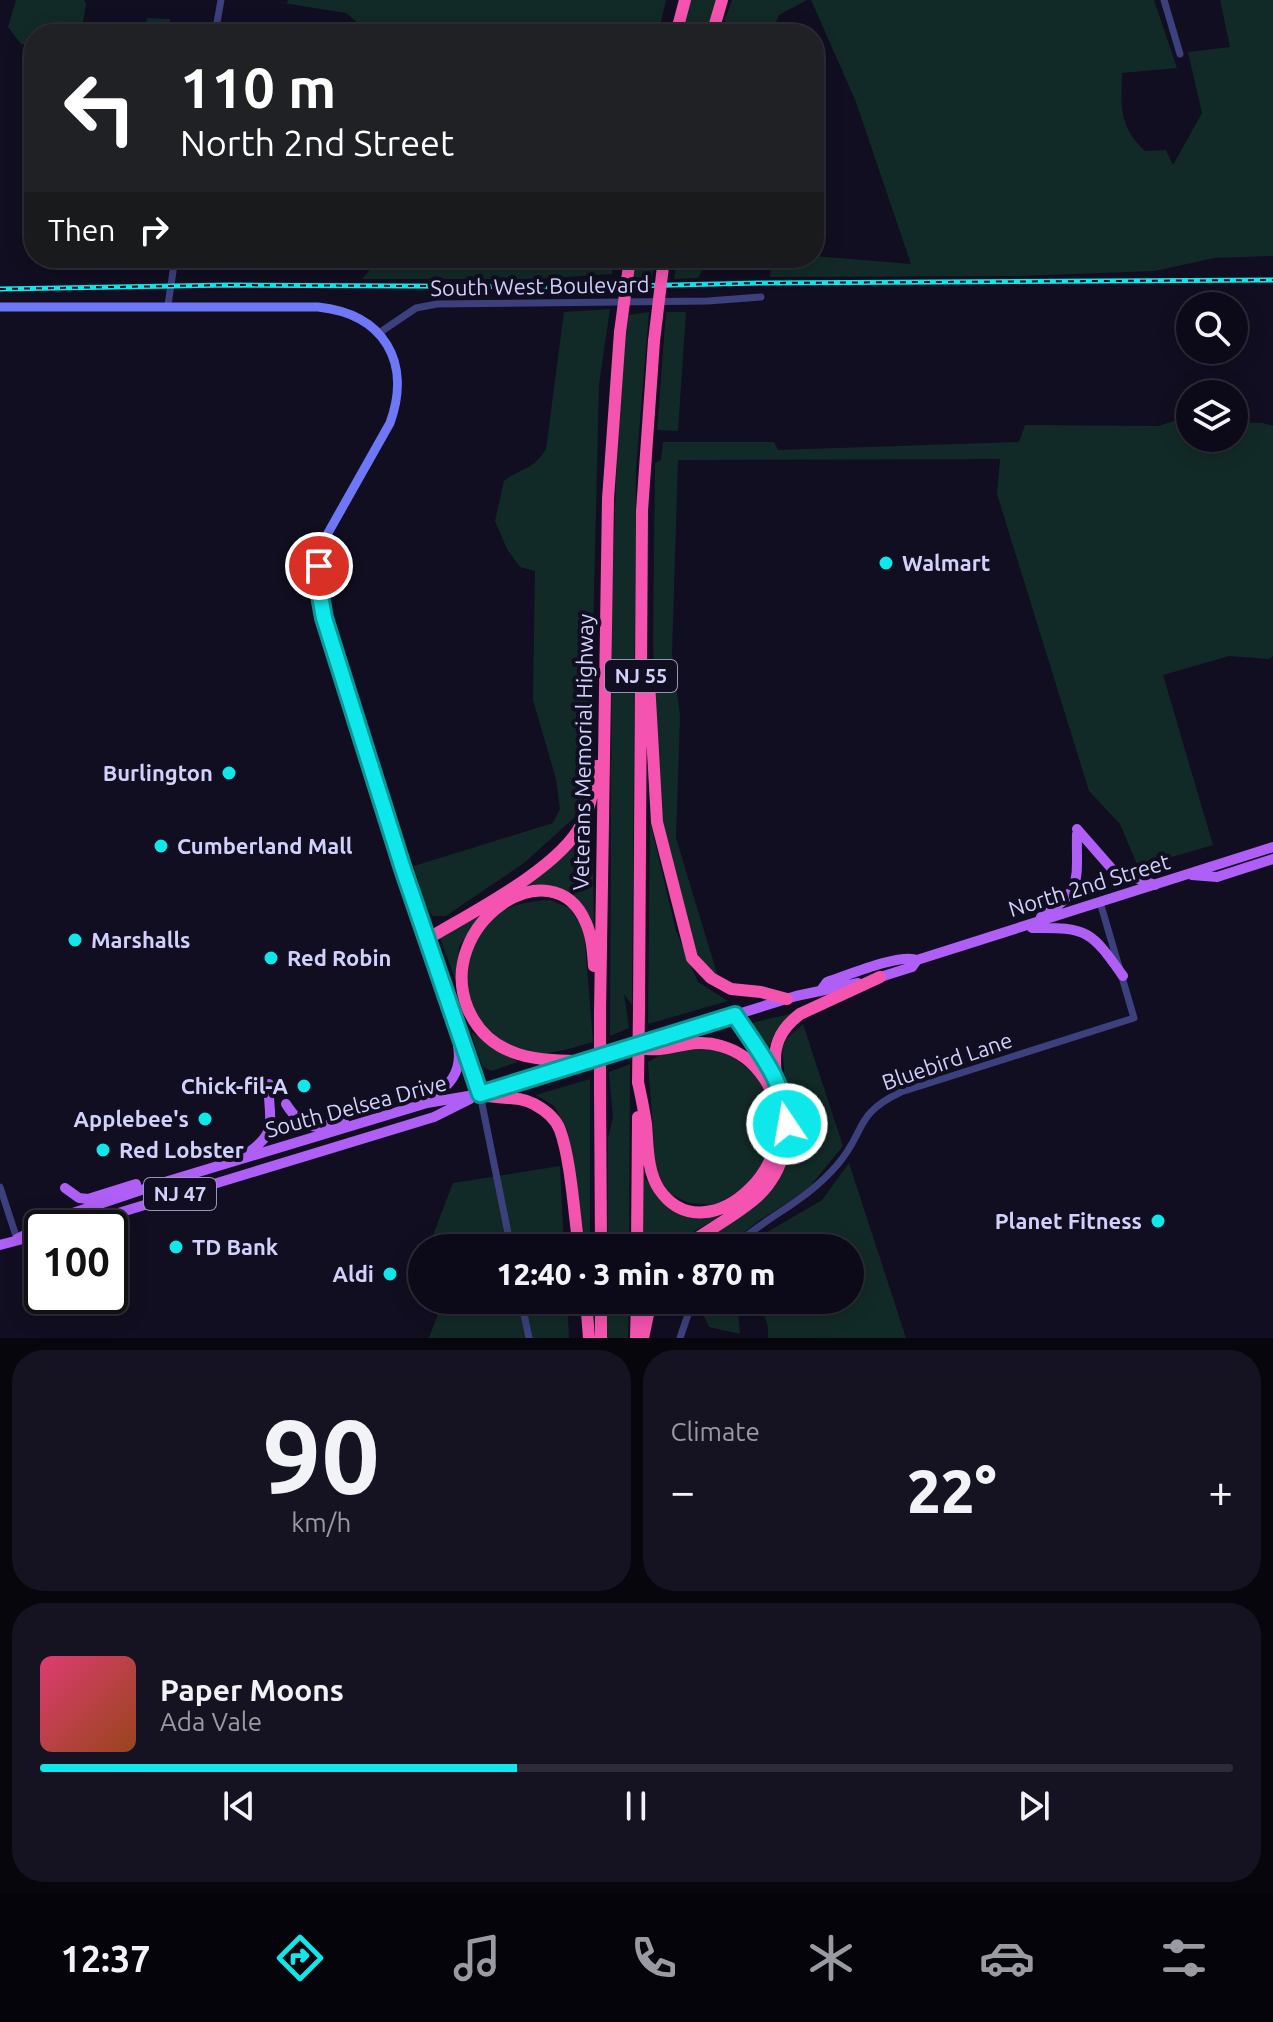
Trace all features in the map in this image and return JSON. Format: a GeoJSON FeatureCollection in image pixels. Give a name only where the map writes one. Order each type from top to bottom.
{"type":"FeatureCollection","features":[{"type":"Feature","properties":{"kind":"highway"},"geometry":{"type":"LineString","coordinates":[[679,24],[685,0]]}},
{"type":"Feature","properties":{"kind":"highway"},"geometry":{"type":"LineString","coordinates":[[715,24],[722,0]]}},
{"type":"Feature","properties":{"kind":"highway","name":"Veterans Memorial Highway"},"geometry":{"type":"LineString","coordinates":[[601,1234],[605,623],[612,419],[629,268]]}},
{"type":"Feature","properties":{"kind":"highway","name":"NJ 55"},"geometry":{"type":"LineString","coordinates":[[637,1234],[644,453],[663,268]]}},
{"type":"Feature","properties":{"kind":"highway"},"geometry":{"type":"LineString","coordinates":[[642,541],[654,804],[687,945],[699,967],[721,984],[743,992],[761,992],[787,999]]}},
{"type":"Feature","properties":{"kind":"highway"},"geometry":{"type":"LineString","coordinates":[[429,938],[545,864],[564,849],[582,824],[592,795],[597,766],[605,623]]}},
{"type":"Feature","properties":{"kind":"highway"},"geometry":{"type":"LineString","coordinates":[[588,1061],[521,1057],[495,1045],[478,1027],[464,996],[463,964],[471,937],[485,917],[502,903],[531,892],[555,894],[572,904],[589,930],[600,1013]]}},
{"type":"Feature","properties":{"kind":"highway"},"geometry":{"type":"LineString","coordinates":[[777,1081],[773,1057],[781,1031],[800,1014],[880,977]]}},
{"type":"Feature","properties":{"kind":"highway"},"geometry":{"type":"LineString","coordinates":[[704,1234],[749,1203],[769,1184],[777,1171],[787,1140],[783,1093],[735,1015]]}},
{"type":"Feature","properties":{"kind":"highway"},"geometry":{"type":"LineString","coordinates":[[630,1048],[660,1049],[692,1042],[711,1043],[732,1050],[751,1063],[767,1082],[778,1115],[774,1154],[760,1180],[743,1196],[717,1209],[690,1210],[671,1202],[652,1176],[638,1082]]}},
{"type":"Feature","properties":{"kind":"highway"},"geometry":{"type":"LineString","coordinates":[[480,1094],[495,1099],[526,1100],[556,1122],[564,1146],[577,1234]]}},
{"type":"Feature","properties":{"kind":"highway"},"geometry":{"type":"LineString","coordinates":[[587,1314],[589,1338]]}},
{"type":"Feature","properties":{"kind":"highway"},"geometry":{"type":"LineString","coordinates":[[601,1314],[601,1338]]}},
{"type":"Feature","properties":{"kind":"highway"},"geometry":{"type":"LineString","coordinates":[[636,1338],[637,1314]]}},
{"type":"Feature","properties":{"kind":"highway"},"geometry":{"type":"LineString","coordinates":[[643,1338],[648,1314]]}},
{"type":"Feature","properties":{"kind":"main road"},"geometry":{"type":"LineString","coordinates":[[1022,928],[1063,904],[1075,889],[1076,830],[1119,877],[1136,878],[1155,885]]}},
{"type":"Feature","properties":{"kind":"main road","name":"North 2nd Street"},"geometry":{"type":"LineString","coordinates":[[480,1094],[787,999],[880,977],[912,967],[917,960],[1273,847]]}},
{"type":"Feature","properties":{"kind":"main road"},"geometry":{"type":"LineString","coordinates":[[1190,875],[1217,877],[1273,859]]}},
{"type":"Feature","properties":{"kind":"main road"},"geometry":{"type":"LineString","coordinates":[[1022,928],[1067,927],[1090,934],[1101,944],[1123,976]]}},
{"type":"Feature","properties":{"kind":"main road"},"geometry":{"type":"LineString","coordinates":[[429,938],[480,1094]]}},
{"type":"Feature","properties":{"kind":"main road","name":"North 2nd Street"},"geometry":{"type":"LineString","coordinates":[[822,989],[827,982],[884,964],[910,957],[917,960]]}},
{"type":"Feature","properties":{"kind":"main road"},"geometry":{"type":"LineString","coordinates":[[427,1103],[458,1071],[459,1052],[452,1026],[453,1014]]}},
{"type":"Feature","properties":{"kind":"main road"},"geometry":{"type":"LineString","coordinates":[[240,1159],[261,1144],[271,1128],[269,1084]]}},
{"type":"Feature","properties":{"kind":"main road","name":"South Delsea Drive"},"geometry":{"type":"LineString","coordinates":[[82,1210],[427,1103],[480,1094]]}},
{"type":"Feature","properties":{"kind":"main road","name":"South Delsea Drive"},"geometry":{"type":"LineString","coordinates":[[128,1210],[434,1117],[480,1094]]}},
{"type":"Feature","properties":{"kind":"main road"},"geometry":{"type":"LineString","coordinates":[[286,1104],[296,1119],[307,1126],[317,1127],[372,1113],[385,1116]]}},
{"type":"Feature","properties":{"kind":"main road"},"geometry":{"type":"LineString","coordinates":[[65,1210],[68,1200],[65,1188],[79,1198],[88,1199],[153,1179],[165,1182]]}},
{"type":"Feature","properties":{"kind":"main road","name":"South Delsea Drive"},"geometry":{"type":"LineString","coordinates":[[0,1245],[24,1235]]}},
{"type":"Feature","properties":{"kind":"main road","name":"South Delsea Drive"},"geometry":{"type":"LineString","coordinates":[[17,1239],[24,1238]]}},
{"type":"Feature","properties":{"kind":"street"},"geometry":{"type":"LineString","coordinates":[[217,24],[221,0]]}},
{"type":"Feature","properties":{"kind":"street"},"geometry":{"type":"LineString","coordinates":[[1164,0],[1180,54]]}},
{"type":"Feature","properties":{"kind":"street"},"geometry":{"type":"LineString","coordinates":[[168,305],[174,268]]}},
{"type":"Feature","properties":{"kind":"street","name":"South West Boulevard"},"geometry":{"type":"LineString","coordinates":[[379,333],[416,308],[437,304],[708,301],[761,297]]}},
{"type":"Feature","properties":{"kind":"street"},"geometry":{"type":"LineString","coordinates":[[0,307],[168,305],[329,308],[350,314],[379,333],[390,349],[397,369],[397,407],[349,500],[328,533],[319,562],[319,590],[324,618],[403,869],[429,938]]}},
{"type":"Feature","properties":{"kind":"street"},"geometry":{"type":"LineString","coordinates":[[1100,902],[1123,976]]}},
{"type":"Feature","properties":{"kind":"street","name":"Bluebird Lane"},"geometry":{"type":"LineString","coordinates":[[748,1234],[798,1202],[823,1181],[839,1163],[866,1115],[880,1102],[901,1092],[1134,1018],[1123,976]]}},
{"type":"Feature","properties":{"kind":"street"},"geometry":{"type":"LineString","coordinates":[[480,1094],[508,1234]]}},
{"type":"Feature","properties":{"kind":"street"},"geometry":{"type":"LineString","coordinates":[[0,1187],[17,1239]]}},
{"type":"Feature","properties":{"kind":"street"},"geometry":{"type":"LineString","coordinates":[[524,1314],[529,1338]]}},
{"type":"Feature","properties":{"kind":"street"},"geometry":{"type":"LineString","coordinates":[[680,1338],[688,1314]]}},
{"type":"Feature","properties":{"kind":"green space"},"geometry":{"type":"Polygon","coordinates":[[[16,0],[84,0],[86,4],[83,24],[24,24],[24,44],[8,27],[16,0]]]}},
{"type":"Feature","properties":{"kind":"green space"},"geometry":{"type":"Polygon","coordinates":[[[288,0],[666,0],[660,24],[359,24],[346,13],[271,1],[287,3],[288,0]]]}},
{"type":"Feature","properties":{"kind":"green space"},"geometry":{"type":"Polygon","coordinates":[[[689,0],[717,0],[710,24],[684,24],[689,0]]]}},
{"type":"Feature","properties":{"kind":"green space"},"geometry":{"type":"Polygon","coordinates":[[[732,0],[807,0],[779,15],[775,24],[724,24],[732,0]]]}},
{"type":"Feature","properties":{"kind":"green space"},"geometry":{"type":"Polygon","coordinates":[[[811,0],[1154,0],[1177,68],[1122,73],[1123,116],[1130,133],[1145,151],[1166,150],[1173,165],[1202,113],[1188,52],[1230,47],[1220,0],[1273,0],[1273,256],[1214,258],[1155,271],[1019,276],[770,277],[771,268],[824,268],[824,257],[911,264],[856,102],[811,0]]]}},
{"type":"Feature","properties":{"kind":"green space"},"geometry":{"type":"Polygon","coordinates":[[[148,18],[170,19],[170,24],[145,24],[148,18]]]}},
{"type":"Feature","properties":{"kind":"green space"},"geometry":{"type":"Polygon","coordinates":[[[371,268],[613,268],[612,274],[536,279],[362,279],[371,268]]]}},
{"type":"Feature","properties":{"kind":"green space"},"geometry":{"type":"Polygon","coordinates":[[[635,268],[654,268],[651,281],[633,280],[635,268]]]}},
{"type":"Feature","properties":{"kind":"green space"},"geometry":{"type":"Polygon","coordinates":[[[676,268],[704,268],[698,278],[674,279],[676,268]]]}},
{"type":"Feature","properties":{"kind":"green space"},"geometry":{"type":"Polygon","coordinates":[[[610,309],[599,384],[590,757],[582,806],[575,817],[524,863],[446,916],[433,916],[426,907],[414,866],[553,823],[560,809],[556,779],[533,700],[535,571],[520,567],[507,549],[495,521],[504,481],[531,465],[546,449],[564,312],[610,309]]]}},
{"type":"Feature","properties":{"kind":"green space"},"geometry":{"type":"Polygon","coordinates":[[[649,312],[636,469],[632,1005],[624,994],[629,1028],[610,1036],[612,593],[620,377],[627,315],[649,312]]]}},
{"type":"Feature","properties":{"kind":"green space"},"geometry":{"type":"Polygon","coordinates":[[[666,312],[686,312],[678,431],[657,430],[666,312]]]}},
{"type":"Feature","properties":{"kind":"green space"},"geometry":{"type":"Polygon","coordinates":[[[1176,421],[1176,452],[1248,452],[1248,422],[1273,426],[1273,656],[1269,659],[1229,656],[1163,675],[1213,845],[1138,867],[1120,824],[1089,791],[997,494],[1000,459],[678,460],[672,653],[680,716],[676,838],[718,977],[698,956],[683,910],[661,813],[653,644],[655,463],[661,460],[663,442],[774,442],[778,450],[1019,442],[1025,425],[1159,426],[1176,421]]]}},
{"type":"Feature","properties":{"kind":"green space"},"geometry":{"type":"Polygon","coordinates":[[[592,816],[594,927],[577,903],[562,891],[542,887],[514,890],[575,846],[592,816]]]}},
{"type":"Feature","properties":{"kind":"green space"},"geometry":{"type":"Polygon","coordinates":[[[650,821],[676,931],[698,982],[728,1001],[648,1024],[650,821]]]}},
{"type":"Feature","properties":{"kind":"green space"},"geometry":{"type":"Polygon","coordinates":[[[550,900],[570,908],[584,931],[593,1042],[556,1052],[528,1054],[501,1043],[478,1019],[467,989],[470,954],[479,929],[497,913],[523,903],[550,900]]]}},
{"type":"Feature","properties":{"kind":"green space"},"geometry":{"type":"Polygon","coordinates":[[[481,913],[459,947],[457,984],[440,938],[481,913]]]}},
{"type":"Feature","properties":{"kind":"green space"},"geometry":{"type":"Polygon","coordinates":[[[790,1014],[773,1036],[767,1055],[746,1024],[790,1014]]]}},
{"type":"Feature","properties":{"kind":"green space"},"geometry":{"type":"Polygon","coordinates":[[[803,1024],[843,1146],[807,1190],[742,1234],[714,1234],[743,1214],[777,1184],[802,1122],[785,1083],[782,1043],[803,1024]]]}},
{"type":"Feature","properties":{"kind":"green space"},"geometry":{"type":"Polygon","coordinates":[[[471,1032],[518,1062],[491,1071],[482,1066],[471,1032]]]}},
{"type":"Feature","properties":{"kind":"green space"},"geometry":{"type":"Polygon","coordinates":[[[706,1045],[735,1058],[760,1079],[771,1106],[774,1135],[762,1165],[741,1191],[714,1205],[689,1203],[670,1194],[656,1172],[648,1062],[660,1055],[706,1045]]]}},
{"type":"Feature","properties":{"kind":"green space"},"geometry":{"type":"Polygon","coordinates":[[[630,1064],[629,1234],[608,1234],[608,1138],[613,1118],[609,1072],[630,1064]]]}},
{"type":"Feature","properties":{"kind":"green space"},"geometry":{"type":"Polygon","coordinates":[[[590,1079],[590,1234],[584,1234],[567,1129],[554,1106],[536,1095],[590,1079]]]}},
{"type":"Feature","properties":{"kind":"green space"},"geometry":{"type":"Polygon","coordinates":[[[849,1163],[906,1338],[768,1338],[764,1314],[864,1314],[864,1234],[764,1234],[822,1200],[849,1163]]]}},
{"type":"Feature","properties":{"kind":"green space"},"geometry":{"type":"Polygon","coordinates":[[[560,1166],[563,1234],[433,1234],[453,1183],[560,1166]]]}},
{"type":"Feature","properties":{"kind":"green space"},"geometry":{"type":"Polygon","coordinates":[[[643,1176],[679,1213],[720,1217],[690,1234],[643,1234],[643,1176]]]}},
{"type":"Feature","properties":{"kind":"green space"},"geometry":{"type":"Polygon","coordinates":[[[438,1314],[568,1314],[569,1338],[429,1338],[438,1314]]]}},
{"type":"Feature","properties":{"kind":"green space"},"geometry":{"type":"Polygon","coordinates":[[[607,1314],[629,1314],[628,1338],[607,1338],[607,1314]]]}},
{"type":"Feature","properties":{"kind":"green space"},"geometry":{"type":"Polygon","coordinates":[[[703,1314],[738,1314],[740,1334],[709,1327],[703,1314]]]}},
{"type":"Feature","properties":{"kind":"railway"},"geometry":{"type":"LineString","coordinates":[[0,289],[1273,280]]}},
{"type":"Feature","properties":{"kind":"place","name":"Walmart"},"geometry":{"type":"Point","coordinates":[886,563]}},
{"type":"Feature","properties":{"kind":"place","name":"Burlington"},"geometry":{"type":"Point","coordinates":[229,773]}},
{"type":"Feature","properties":{"kind":"place","name":"Cumberland Mall"},"geometry":{"type":"Point","coordinates":[161,846]}},
{"type":"Feature","properties":{"kind":"place","name":"Marshalls"},"geometry":{"type":"Point","coordinates":[75,940]}},
{"type":"Feature","properties":{"kind":"place","name":"Red Robin"},"geometry":{"type":"Point","coordinates":[271,958]}},
{"type":"Feature","properties":{"kind":"place","name":"Chick-fil-A"},"geometry":{"type":"Point","coordinates":[304,1086]}},
{"type":"Feature","properties":{"kind":"place","name":"Applebee's"},"geometry":{"type":"Point","coordinates":[205,1119]}},
{"type":"Feature","properties":{"kind":"place","name":"Red Lobster"},"geometry":{"type":"Point","coordinates":[103,1150]}},
{"type":"Feature","properties":{"kind":"place","name":"Planet Fitness"},"geometry":{"type":"Point","coordinates":[1158,1221]}},
{"type":"Feature","properties":{"kind":"place","name":"TD Bank"},"geometry":{"type":"Point","coordinates":[176,1247]}},
{"type":"Feature","properties":{"kind":"place","name":"Aldi"},"geometry":{"type":"Point","coordinates":[390,1274]}},
{"type":"Feature","properties":{"kind":"route"},"geometry":{"type":"LineString","coordinates":[[319,566],[324,618],[403,869],[480,1094],[735,1015],[783,1093],[787,1124]]}}]}
